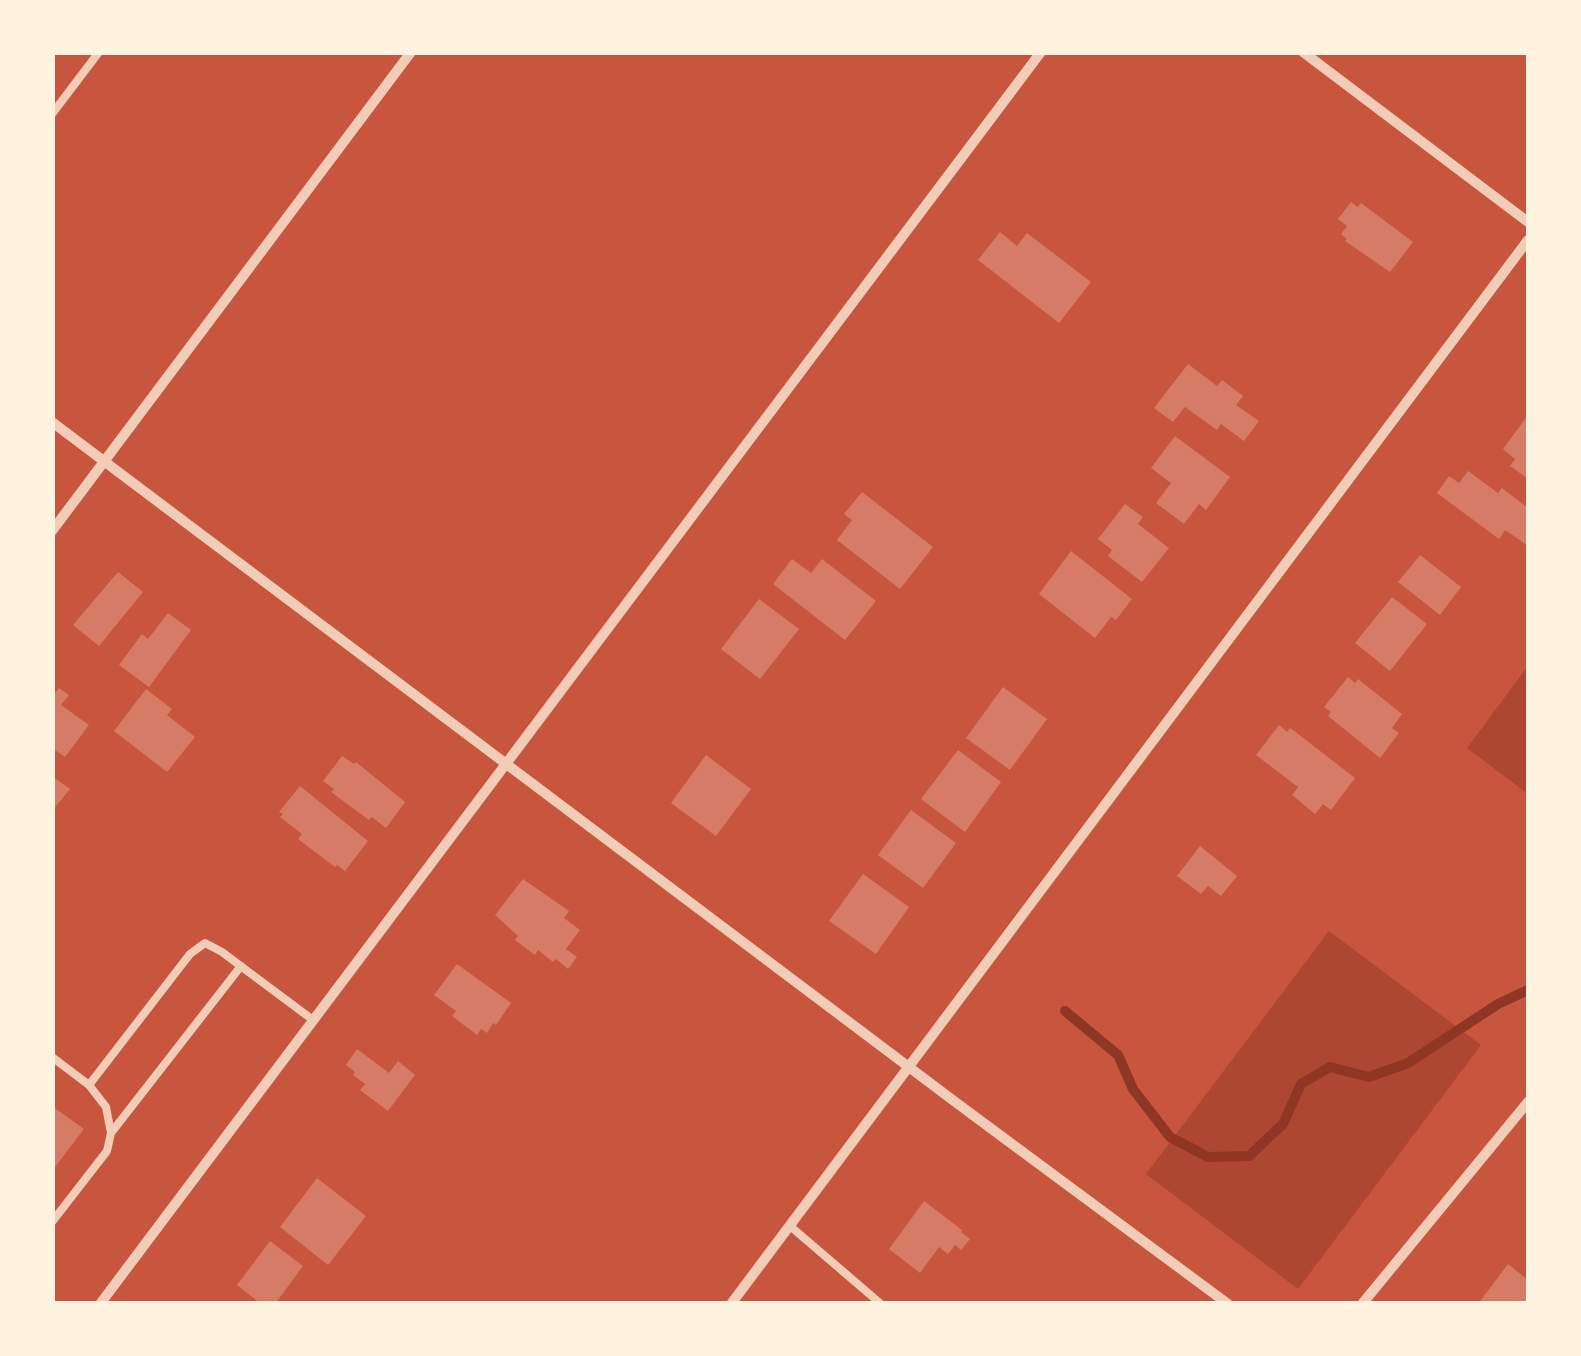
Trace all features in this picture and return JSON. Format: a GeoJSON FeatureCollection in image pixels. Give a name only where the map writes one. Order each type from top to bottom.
{"type":"FeatureCollection","features":[{"type":"Feature","properties":{"kind":"street"},"geometry":{"type":"LineString","coordinates":[[52,531],[411,52]]}},
{"type":"Feature","properties":{"kind":"street"},"geometry":{"type":"LineString","coordinates":[[100,1304],[1041,52]]}},
{"type":"Feature","properties":{"kind":"street"},"geometry":{"type":"LineString","coordinates":[[1303,52],[1528,222]]}},
{"type":"Feature","properties":{"kind":"street"},"geometry":{"type":"LineString","coordinates":[[731,1304],[1528,240]]}},
{"type":"Feature","properties":{"kind":"street"},"geometry":{"type":"LineString","coordinates":[[52,422],[1228,1304]]}},
{"type":"Feature","properties":{"kind":"street"},"geometry":{"type":"LineString","coordinates":[[1362,1304],[1528,1102]]}},
{"type":"Feature","properties":{"kind":"lane"},"geometry":{"type":"LineString","coordinates":[[52,114],[99,52]]}},
{"type":"Feature","properties":{"kind":"lane"},"geometry":{"type":"LineString","coordinates":[[89,1084],[190,954],[205,943],[313,1020]]}},
{"type":"Feature","properties":{"kind":"lane"},"geometry":{"type":"LineString","coordinates":[[52,1222],[107,1150],[112,1133],[242,966]]}},
{"type":"Feature","properties":{"kind":"lane"},"geometry":{"type":"LineString","coordinates":[[52,1057],[89,1084],[106,1107],[112,1133]]}},
{"type":"Feature","properties":{"kind":"lane"},"geometry":{"type":"LineString","coordinates":[[790,1226],[882,1304]]}},
{"type":"Feature","properties":{"kind":"shaded area"},"geometry":{"type":"Polygon","coordinates":[[[1528,666],[1528,794],[1467,748],[1528,666]]]}},
{"type":"Feature","properties":{"kind":"shaded area"},"geometry":{"type":"Polygon","coordinates":[[[1329,931],[1481,1045],[1298,1289],[1146,1174],[1329,931]]]}},
{"type":"Feature","properties":{"kind":"building"},"geometry":{"type":"Polygon","coordinates":[[[1351,202],[1358,207],[1361,203],[1413,242],[1390,272],[1345,241],[1341,234],[1347,226],[1338,219],[1351,202]]]}},
{"type":"Feature","properties":{"kind":"building"},"geometry":{"type":"Polygon","coordinates":[[[1000,232],[1017,246],[1027,233],[1091,282],[1059,323],[978,260],[1000,232]]]}},
{"type":"Feature","properties":{"kind":"building"},"geometry":{"type":"Polygon","coordinates":[[[1188,364],[1217,386],[1222,380],[1243,396],[1236,405],[1259,421],[1244,441],[1221,424],[1217,430],[1185,407],[1173,422],[1154,408],[1188,364]]]}},
{"type":"Feature","properties":{"kind":"building"},"geometry":{"type":"Polygon","coordinates":[[[1528,415],[1528,479],[1510,466],[1515,459],[1503,449],[1528,415]]]}},
{"type":"Feature","properties":{"kind":"building"},"geometry":{"type":"Polygon","coordinates":[[[1175,436],[1230,477],[1206,510],[1199,504],[1184,524],[1156,503],[1171,483],[1151,468],[1175,436]]]}},
{"type":"Feature","properties":{"kind":"building"},"geometry":{"type":"Polygon","coordinates":[[[1468,471],[1498,493],[1502,488],[1528,508],[1528,546],[1505,530],[1499,539],[1437,493],[1449,476],[1459,483],[1468,471]]]}},
{"type":"Feature","properties":{"kind":"building"},"geometry":{"type":"Polygon","coordinates":[[[862,492],[933,547],[900,589],[837,540],[852,520],[844,514],[862,492]]]}},
{"type":"Feature","properties":{"kind":"building"},"geometry":{"type":"Polygon","coordinates":[[[1125,504],[1143,517],[1138,524],[1169,548],[1142,582],[1108,556],[1112,550],[1098,539],[1125,504]]]}},
{"type":"Feature","properties":{"kind":"building"},"geometry":{"type":"Polygon","coordinates":[[[1071,551],[1132,599],[1095,638],[1039,594],[1071,551]]]}},
{"type":"Feature","properties":{"kind":"building"},"geometry":{"type":"Polygon","coordinates":[[[1420,555],[1461,587],[1440,615],[1398,582],[1420,555]]]}},
{"type":"Feature","properties":{"kind":"building"},"geometry":{"type":"Polygon","coordinates":[[[792,559],[811,573],[822,559],[876,601],[845,640],[773,584],[792,559]]]}},
{"type":"Feature","properties":{"kind":"building"},"geometry":{"type":"Polygon","coordinates":[[[118,572],[143,592],[99,646],[73,625],[118,572]]]}},
{"type":"Feature","properties":{"kind":"building"},"geometry":{"type":"Polygon","coordinates":[[[1392,597],[1427,624],[1390,671],[1355,643],[1392,597]]]}},
{"type":"Feature","properties":{"kind":"building"},"geometry":{"type":"Polygon","coordinates":[[[759,599],[799,629],[760,679],[721,649],[759,599]]]}},
{"type":"Feature","properties":{"kind":"building"},"geometry":{"type":"Polygon","coordinates":[[[168,613],[191,630],[149,687],[119,665],[142,634],[148,639],[168,613]]]}},
{"type":"Feature","properties":{"kind":"building"},"geometry":{"type":"Polygon","coordinates":[[[1348,677],[1355,683],[1358,679],[1402,714],[1392,728],[1399,733],[1380,758],[1328,716],[1331,712],[1324,707],[1348,677]]]}},
{"type":"Feature","properties":{"kind":"building"},"geometry":{"type":"Polygon","coordinates":[[[1003,687],[1047,719],[1010,770],[966,738],[1003,687]]]}},
{"type":"Feature","properties":{"kind":"building"},"geometry":{"type":"Polygon","coordinates":[[[59,688],[69,695],[61,705],[89,725],[65,757],[52,748],[52,697],[59,688]]]}},
{"type":"Feature","properties":{"kind":"building"},"geometry":{"type":"Polygon","coordinates":[[[146,689],[172,709],[167,715],[195,737],[167,772],[114,731],[146,689]]]}},
{"type":"Feature","properties":{"kind":"building"},"geometry":{"type":"Polygon","coordinates":[[[1279,725],[1287,732],[1293,730],[1355,778],[1331,810],[1323,804],[1315,814],[1292,795],[1298,787],[1256,755],[1279,725]]]}},
{"type":"Feature","properties":{"kind":"building"},"geometry":{"type":"Polygon","coordinates":[[[958,750],[1001,782],[965,832],[921,799],[958,750]]]}},
{"type":"Feature","properties":{"kind":"building"},"geometry":{"type":"Polygon","coordinates":[[[706,755],[751,789],[716,836],[671,803],[706,755]]]}},
{"type":"Feature","properties":{"kind":"building"},"geometry":{"type":"Polygon","coordinates":[[[342,756],[356,762],[405,802],[386,828],[331,792],[334,789],[323,781],[342,756]]]}},
{"type":"Feature","properties":{"kind":"building"},"geometry":{"type":"Polygon","coordinates":[[[52,776],[70,789],[52,811],[52,776]]]}},
{"type":"Feature","properties":{"kind":"building"},"geometry":{"type":"Polygon","coordinates":[[[300,786],[368,841],[345,871],[298,839],[302,834],[280,817],[283,814],[279,812],[300,786]]]}},
{"type":"Feature","properties":{"kind":"building"},"geometry":{"type":"Polygon","coordinates":[[[911,810],[956,843],[923,888],[878,855],[911,810]]]}},
{"type":"Feature","properties":{"kind":"building"},"geometry":{"type":"Polygon","coordinates":[[[1200,846],[1237,876],[1221,896],[1208,886],[1201,894],[1177,876],[1200,846]]]}},
{"type":"Feature","properties":{"kind":"building"},"geometry":{"type":"Polygon","coordinates":[[[863,874],[909,907],[876,954],[829,921],[863,874]]]}},
{"type":"Feature","properties":{"kind":"building"},"geometry":{"type":"Polygon","coordinates":[[[523,879],[569,911],[564,918],[580,930],[566,949],[577,957],[568,969],[538,950],[535,955],[515,940],[518,936],[495,915],[523,879]]]}},
{"type":"Feature","properties":{"kind":"building"},"geometry":{"type":"Polygon","coordinates":[[[457,964],[511,1003],[487,1033],[481,1029],[477,1035],[452,1016],[456,1011],[434,995],[457,964]]]}},
{"type":"Feature","properties":{"kind":"building"},"geometry":{"type":"Polygon","coordinates":[[[357,1049],[389,1073],[398,1061],[415,1075],[388,1111],[360,1090],[365,1084],[346,1065],[357,1049]]]}},
{"type":"Feature","properties":{"kind":"building"},"geometry":{"type":"Polygon","coordinates":[[[52,1106],[84,1129],[52,1171],[52,1106]]]}},
{"type":"Feature","properties":{"kind":"building"},"geometry":{"type":"Polygon","coordinates":[[[317,1178],[366,1216],[328,1265],[280,1227],[317,1178]]]}},
{"type":"Feature","properties":{"kind":"building"},"geometry":{"type":"Polygon","coordinates":[[[924,1201],[970,1239],[961,1250],[955,1245],[948,1254],[939,1247],[920,1273],[889,1249],[924,1201]]]}},
{"type":"Feature","properties":{"kind":"building"},"geometry":{"type":"Polygon","coordinates":[[[270,1241],[303,1266],[275,1304],[261,1304],[237,1285],[270,1241]]]}},
{"type":"Feature","properties":{"kind":"building"},"geometry":{"type":"Polygon","coordinates":[[[1508,1264],[1528,1280],[1528,1304],[1478,1304],[1508,1264]]]}},
{"type":"Feature","properties":{"kind":"waterway"},"geometry":{"type":"LineString","coordinates":[[1065,1011],[1118,1055],[1133,1089],[1170,1137],[1208,1157],[1249,1156],[1283,1124],[1301,1084],[1330,1067],[1369,1077],[1408,1063],[1498,1004],[1528,990]]}}]}
